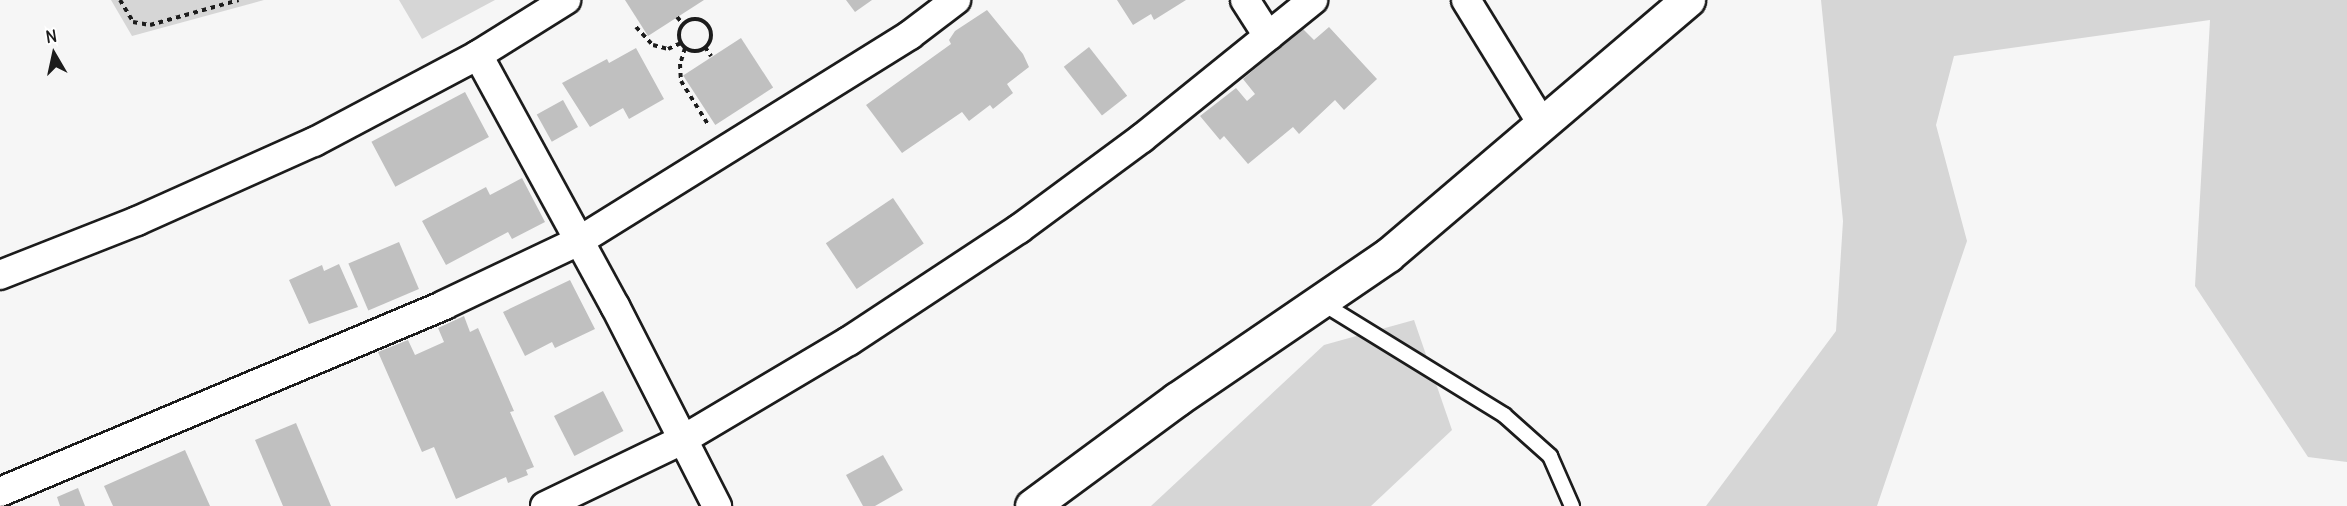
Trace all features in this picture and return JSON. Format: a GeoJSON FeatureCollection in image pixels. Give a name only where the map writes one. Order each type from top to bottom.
{"type":"FeatureCollection","features":[{"type":"Feature","properties":{"kind":"street"},"geometry":{"type":"LineString","coordinates":[[0,275],[137,221],[314,142],[478,55],[566,0]]}},
{"type":"Feature","properties":{"kind":"street"},"geometry":{"type":"LineString","coordinates":[[0,492],[444,305],[579,241],[910,35],[956,0]]}},
{"type":"Feature","properties":{"kind":"street"},"geometry":{"type":"LineString","coordinates":[[1245,0],[1268,36]]}},
{"type":"Feature","properties":{"kind":"street"},"geometry":{"type":"LineString","coordinates":[[545,506],[682,440],[849,340],[1019,230],[1143,138],[1313,0]]}},
{"type":"Feature","properties":{"kind":"street"},"geometry":{"type":"LineString","coordinates":[[1467,0],[1541,122]]}},
{"type":"Feature","properties":{"kind":"street"},"geometry":{"type":"LineString","coordinates":[[1032,506],[1177,399],[1322,303],[1388,255],[1541,122],[1688,0]]}},
{"type":"Feature","properties":{"kind":"street"},"geometry":{"type":"LineString","coordinates":[[478,55],[579,241],[717,506]]}},
{"type":"Feature","properties":{"kind":"lane"},"geometry":{"type":"LineString","coordinates":[[1322,303],[1504,415],[1550,456],[1572,506]]}},
{"type":"Feature","properties":{"kind":"path"},"geometry":{"type":"LineString","coordinates":[[120,0],[133,22],[150,25],[238,0]]}},
{"type":"Feature","properties":{"kind":"path"},"geometry":{"type":"LineString","coordinates":[[678,17],[683,24]]}},
{"type":"Feature","properties":{"kind":"path"},"geometry":{"type":"LineString","coordinates":[[690,20],[705,24],[710,38],[705,48],[695,51],[685,48],[679,35],[683,24],[690,20]]}},
{"type":"Feature","properties":{"kind":"path"},"geometry":{"type":"LineString","coordinates":[[636,27],[653,45],[668,49],[681,43]]}},
{"type":"Feature","properties":{"kind":"path"},"geometry":{"type":"LineString","coordinates":[[685,48],[680,64],[681,81],[725,151]]}},
{"type":"Feature","properties":{"kind":"path"},"geometry":{"type":"LineString","coordinates":[[705,48],[711,56]]}},
{"type":"Feature","properties":{"kind":"shaded area"},"geometry":{"type":"Polygon","coordinates":[[[111,0],[264,0],[132,36],[111,0]]]}},
{"type":"Feature","properties":{"kind":"shaded area"},"geometry":{"type":"Polygon","coordinates":[[[399,0],[495,0],[422,39],[399,0]]]}},
{"type":"Feature","properties":{"kind":"shaded area"},"geometry":{"type":"Polygon","coordinates":[[[1821,0],[2347,0],[2347,462],[2308,457],[2195,286],[2210,20],[1954,56],[1936,125],[1967,241],[1877,506],[1706,506],[1836,331],[1843,221],[1821,0]]]}},
{"type":"Feature","properties":{"kind":"shaded area"},"geometry":{"type":"Polygon","coordinates":[[[1414,320],[1452,430],[1371,506],[1151,506],[1324,345],[1414,320]]]}},
{"type":"Feature","properties":{"kind":"building"},"geometry":{"type":"Polygon","coordinates":[[[625,0],[704,0],[648,36],[625,0]]]}},
{"type":"Feature","properties":{"kind":"building"},"geometry":{"type":"Polygon","coordinates":[[[846,0],[872,0],[855,12],[846,0]]]}},
{"type":"Feature","properties":{"kind":"building"},"geometry":{"type":"Polygon","coordinates":[[[1117,0],[1186,0],[1154,20],[1151,14],[1133,25],[1117,0]]]}},
{"type":"Feature","properties":{"kind":"building"},"geometry":{"type":"Polygon","coordinates":[[[987,10],[1023,54],[1029,67],[1007,84],[1013,93],[993,109],[990,105],[969,121],[962,112],[902,153],[866,105],[951,44],[949,40],[955,31],[987,10]]]}},
{"type":"Feature","properties":{"kind":"building"},"geometry":{"type":"Polygon","coordinates":[[[1329,27],[1377,79],[1344,110],[1335,100],[1299,134],[1293,127],[1248,164],[1224,136],[1220,140],[1200,116],[1236,88],[1247,101],[1255,94],[1243,79],[1302,28],[1314,40],[1329,27]]]}},
{"type":"Feature","properties":{"kind":"building"},"geometry":{"type":"Polygon","coordinates":[[[741,38],[773,87],[715,125],[683,76],[741,38]]]}},
{"type":"Feature","properties":{"kind":"building"},"geometry":{"type":"Polygon","coordinates":[[[1089,47],[1127,96],[1102,116],[1064,67],[1089,47]]]}},
{"type":"Feature","properties":{"kind":"building"},"geometry":{"type":"Polygon","coordinates":[[[636,48],[664,99],[629,119],[623,108],[590,127],[562,83],[607,59],[609,63],[636,48]]]}},
{"type":"Feature","properties":{"kind":"building"},"geometry":{"type":"Polygon","coordinates":[[[465,92],[489,137],[395,187],[371,142],[465,92]]]}},
{"type":"Feature","properties":{"kind":"building"},"geometry":{"type":"Polygon","coordinates":[[[563,100],[578,127],[552,142],[537,115],[563,100]]]}},
{"type":"Feature","properties":{"kind":"building"},"geometry":{"type":"Polygon","coordinates":[[[522,178],[545,222],[512,239],[508,232],[446,265],[422,221],[486,187],[490,195],[522,178]]]}},
{"type":"Feature","properties":{"kind":"building"},"geometry":{"type":"Polygon","coordinates":[[[893,198],[924,244],[857,289],[826,243],[893,198]]]}},
{"type":"Feature","properties":{"kind":"building"},"geometry":{"type":"Polygon","coordinates":[[[399,242],[419,289],[368,310],[348,263],[399,242]]]}},
{"type":"Feature","properties":{"kind":"building"},"geometry":{"type":"Polygon","coordinates":[[[339,264],[358,307],[309,324],[289,280],[322,265],[324,271],[339,264]]]}},
{"type":"Feature","properties":{"kind":"building"},"geometry":{"type":"Polygon","coordinates":[[[570,280],[595,329],[555,348],[552,342],[525,356],[503,312],[570,280]]]}},
{"type":"Feature","properties":{"kind":"building"},"geometry":{"type":"Polygon","coordinates":[[[464,316],[470,332],[478,328],[514,411],[510,412],[534,467],[526,470],[528,475],[508,483],[506,477],[456,499],[434,447],[422,452],[378,352],[408,340],[415,355],[444,342],[438,328],[464,316]]]}},
{"type":"Feature","properties":{"kind":"building"},"geometry":{"type":"Polygon","coordinates":[[[603,391],[623,431],[574,456],[554,416],[603,391]]]}},
{"type":"Feature","properties":{"kind":"building"},"geometry":{"type":"Polygon","coordinates":[[[296,423],[331,506],[283,506],[255,440],[296,423]]]}},
{"type":"Feature","properties":{"kind":"building"},"geometry":{"type":"Polygon","coordinates":[[[185,450],[210,506],[113,506],[104,486],[185,450]]]}},
{"type":"Feature","properties":{"kind":"building"},"geometry":{"type":"Polygon","coordinates":[[[883,455],[903,490],[875,506],[863,506],[846,475],[883,455]]]}},
{"type":"Feature","properties":{"kind":"building"},"geometry":{"type":"Polygon","coordinates":[[[78,488],[85,506],[60,506],[57,497],[78,488]]]}}]}
